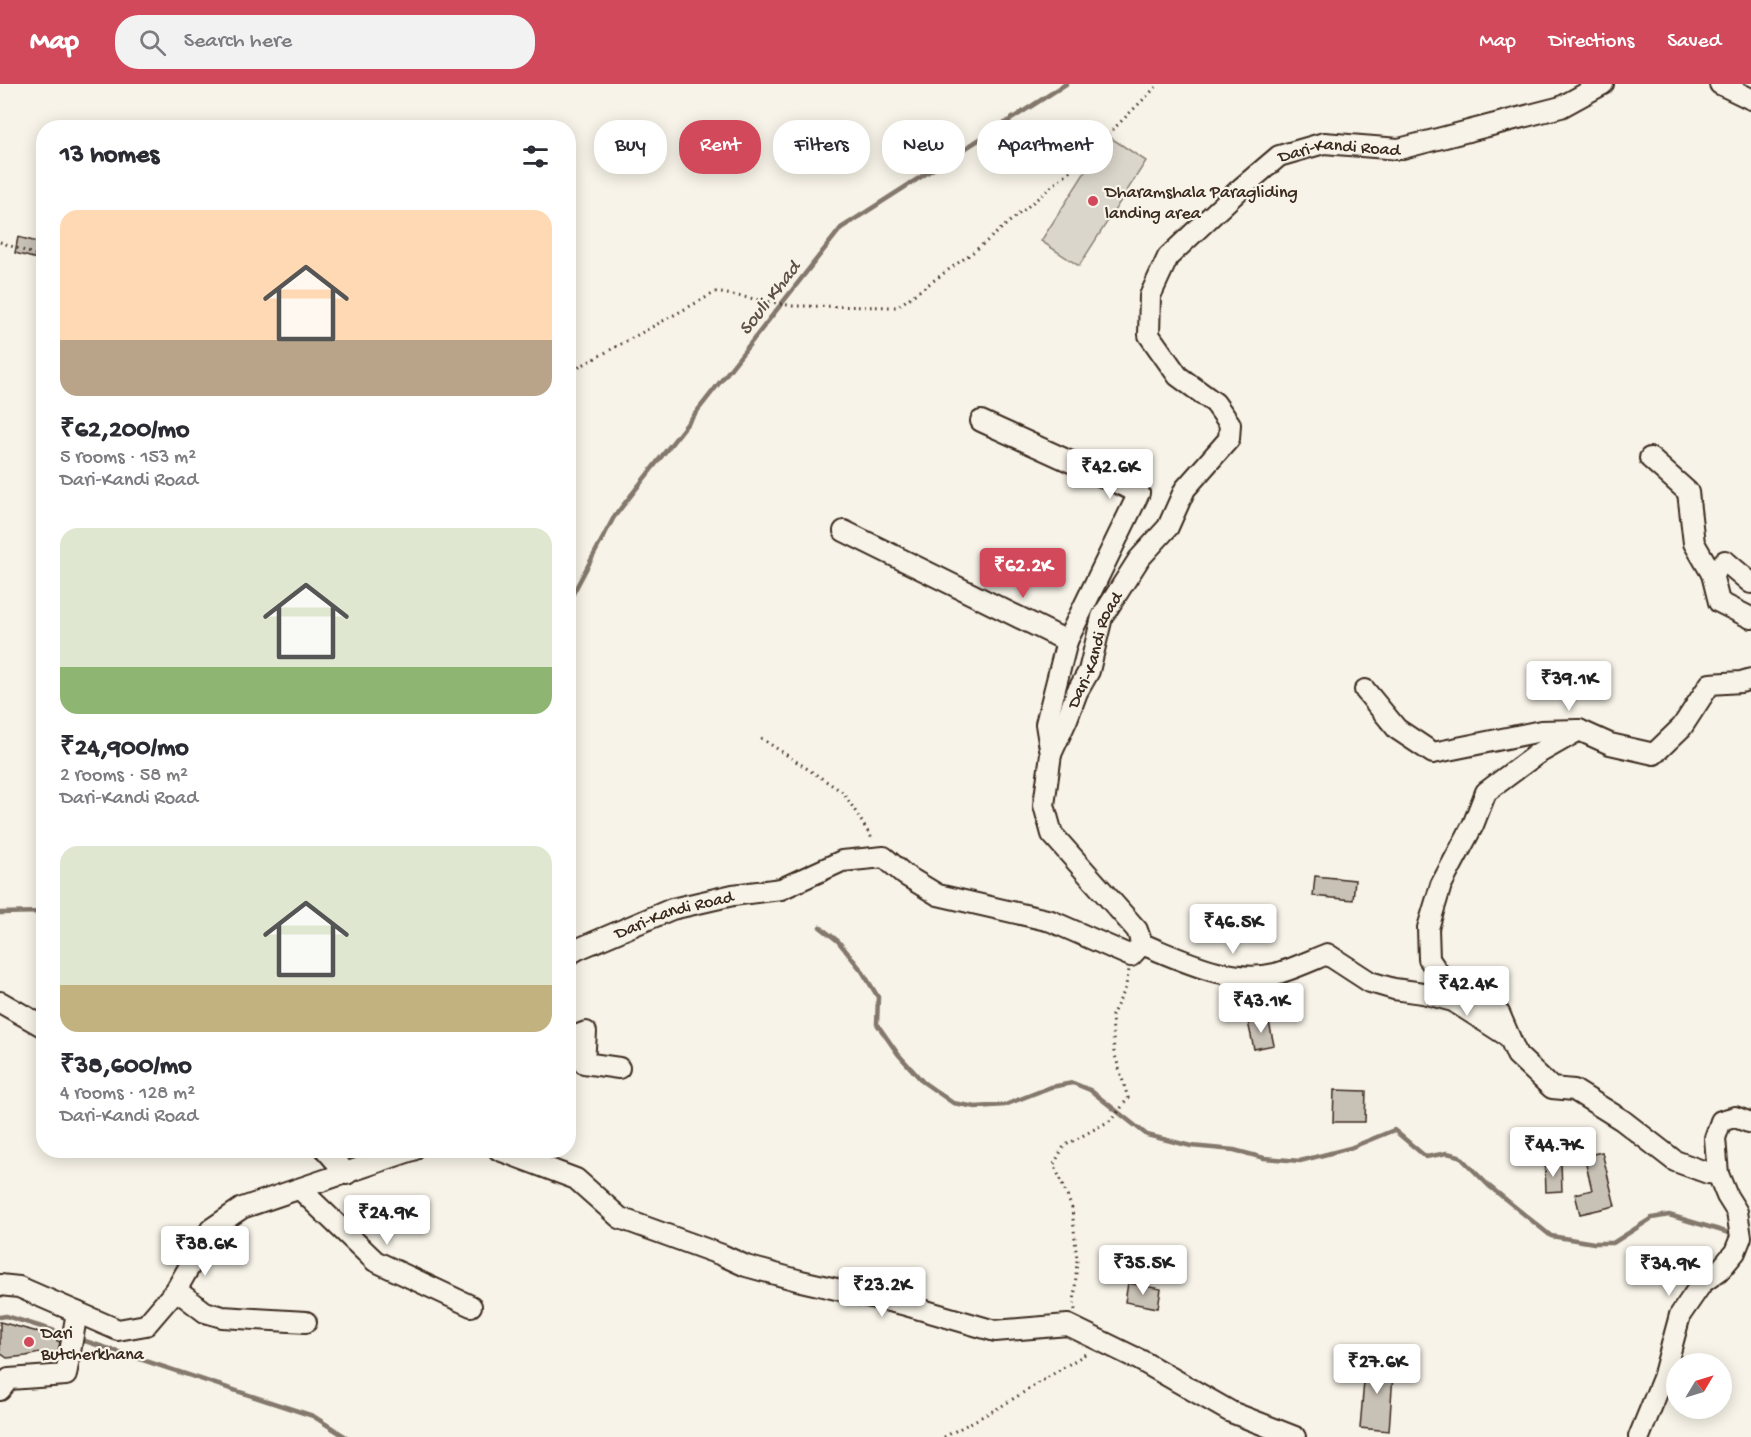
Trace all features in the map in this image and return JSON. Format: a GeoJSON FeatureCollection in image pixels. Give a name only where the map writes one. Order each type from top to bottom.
{"type":"FeatureCollection","features":[{"type":"Feature","properties":{"kind":"street","name":"Dari-Kandi Road"},"geometry":{"type":"LineString","coordinates":[[1142,944],[1137,930],[1052,834],[1044,805],[1052,754],[1077,692],[1089,671],[1102,617],[1139,559],[1168,527],[1185,489],[1229,439],[1230,423],[1215,403],[1178,376],[1149,335],[1150,296],[1168,257],[1279,156],[1324,143],[1399,149],[1561,108],[1603,84]]}},
{"type":"Feature","properties":{"kind":"street"},"geometry":{"type":"LineString","coordinates":[[1720,84],[1751,99]]}},
{"type":"Feature","properties":{"kind":"street"},"geometry":{"type":"LineString","coordinates":[[981,421],[1139,493],[1067,641],[1046,724],[1052,754]]}},
{"type":"Feature","properties":{"kind":"street"},"geometry":{"type":"LineString","coordinates":[[1650,458],[1688,492],[1694,543],[1712,574],[1719,602],[1751,618]]}},
{"type":"Feature","properties":{"kind":"street"},"geometry":{"type":"LineString","coordinates":[[844,531],[1067,641]]}},
{"type":"Feature","properties":{"kind":"street"},"geometry":{"type":"LineString","coordinates":[[1712,574],[1725,561],[1751,583]]}},
{"type":"Feature","properties":{"kind":"street"},"geometry":{"type":"LineString","coordinates":[[1365,690],[1396,729],[1432,753],[1541,730],[1580,730],[1610,744],[1654,754],[1682,727],[1710,684],[1751,679]]}},
{"type":"Feature","properties":{"kind":"street"},"geometry":{"type":"LineString","coordinates":[[1580,730],[1537,754],[1485,792],[1473,825],[1441,885],[1428,928],[1429,959],[1446,984],[1499,1012],[1517,1055],[1552,1088],[1574,1090],[1622,1120],[1675,1161],[1708,1173],[1718,1174]]}},
{"type":"Feature","properties":{"kind":"street","name":"Dari-Kandi Road"},"geometry":{"type":"LineString","coordinates":[[576,950],[672,909],[733,895],[781,889],[842,861],[884,857]]}},
{"type":"Feature","properties":{"kind":"street"},"geometry":{"type":"LineString","coordinates":[[884,857],[905,875],[938,895],[1051,921],[1131,956],[1142,944],[1210,970],[1242,976],[1274,974],[1327,954],[1370,982],[1453,1001],[1509,1037]]}},
{"type":"Feature","properties":{"kind":"street"},"geometry":{"type":"LineString","coordinates":[[0,1002],[36,1022]]}},
{"type":"Feature","properties":{"kind":"street"},"geometry":{"type":"LineString","coordinates":[[576,1036],[586,1032],[584,1063],[619,1068]]}},
{"type":"Feature","properties":{"kind":"street"},"geometry":{"type":"LineString","coordinates":[[1640,1437],[1663,1378],[1680,1315],[1702,1283],[1720,1270],[1735,1252],[1741,1237],[1737,1212],[1718,1174],[1715,1137],[1721,1121],[1735,1117],[1751,1123]]}},
{"type":"Feature","properties":{"kind":"street"},"geometry":{"type":"LineString","coordinates":[[333,1158],[347,1174]]}},
{"type":"Feature","properties":{"kind":"street"},"geometry":{"type":"LineString","coordinates":[[0,1285],[19,1287],[118,1330],[146,1325],[176,1290],[211,1229],[243,1208],[391,1158]]}},
{"type":"Feature","properties":{"kind":"street"},"geometry":{"type":"LineString","coordinates":[[520,1158],[576,1179],[620,1218],[746,1266],[902,1304],[995,1331],[1068,1325],[1140,1360],[1272,1433],[1295,1437]]}},
{"type":"Feature","properties":{"kind":"street"},"geometry":{"type":"LineString","coordinates":[[300,1189],[375,1261],[471,1306]]}},
{"type":"Feature","properties":{"kind":"street"},"geometry":{"type":"LineString","coordinates":[[176,1290],[205,1312],[222,1317],[306,1322]]}},
{"type":"Feature","properties":{"kind":"street"},"geometry":{"type":"LineString","coordinates":[[0,1390],[9,1379],[66,1375],[77,1312]]}},
{"type":"Feature","properties":{"kind":"path"},"geometry":{"type":"LineString","coordinates":[[576,369],[716,292],[793,306],[897,307],[976,249],[1076,166],[1159,84]]}},
{"type":"Feature","properties":{"kind":"path"},"geometry":{"type":"LineString","coordinates":[[0,242],[36,255]]}},
{"type":"Feature","properties":{"kind":"path"},"geometry":{"type":"LineString","coordinates":[[761,738],[844,793],[884,857]]}},
{"type":"Feature","properties":{"kind":"path"},"geometry":{"type":"LineString","coordinates":[[944,1437],[1000,1407],[1088,1352],[1074,1305],[1077,1260],[1072,1208],[1054,1164],[1065,1146],[1113,1119],[1128,1098],[1114,1052],[1112,1015],[1125,990]]}},
{"type":"Feature","properties":{"kind":"shaded area","name":"Dharamshala Paragliding landing area"},"geometry":{"type":"Polygon","coordinates":[[[1113,139],[1146,161],[1079,266],[1041,241],[1084,174],[1113,174],[1113,139]]]}},
{"type":"Feature","properties":{"kind":"building"},"geometry":{"type":"Polygon","coordinates":[[[18,237],[36,242],[36,259],[15,253],[18,237]]]}},
{"type":"Feature","properties":{"kind":"building"},"geometry":{"type":"Polygon","coordinates":[[[1315,876],[1355,880],[1353,900],[1313,896],[1315,876]]]}},
{"type":"Feature","properties":{"kind":"building"},"geometry":{"type":"Polygon","coordinates":[[[1268,1018],[1274,1045],[1254,1049],[1248,1022],[1268,1018]]]}},
{"type":"Feature","properties":{"kind":"building"},"geometry":{"type":"Polygon","coordinates":[[[1334,1090],[1366,1091],[1365,1122],[1333,1122],[1334,1090]]]}},
{"type":"Feature","properties":{"kind":"building"},"geometry":{"type":"Polygon","coordinates":[[[1602,1152],[1615,1206],[1580,1214],[1575,1194],[1592,1190],[1584,1156],[1602,1152]]]}},
{"type":"Feature","properties":{"kind":"building"},"geometry":{"type":"Polygon","coordinates":[[[1561,1163],[1562,1191],[1546,1192],[1545,1164],[1561,1163]]]}},
{"type":"Feature","properties":{"kind":"building"},"geometry":{"type":"Polygon","coordinates":[[[1128,1283],[1161,1289],[1158,1308],[1125,1302],[1128,1283]]]}},
{"type":"Feature","properties":{"kind":"building","name":"Dari Butcherkhana"},"geometry":{"type":"Polygon","coordinates":[[[0,1322],[38,1332],[60,1342],[57,1357],[48,1357],[39,1353],[7,1358],[0,1353],[0,1322]]]}},
{"type":"Feature","properties":{"kind":"building"},"geometry":{"type":"Polygon","coordinates":[[[1366,1358],[1394,1361],[1389,1431],[1360,1428],[1366,1358]]]}},
{"type":"Feature","properties":{"kind":"waterway","name":"Souli Khad"},"geometry":{"type":"LineString","coordinates":[[576,588],[614,517],[841,228],[1066,84]]}},
{"type":"Feature","properties":{"kind":"waterway","name":"Souli Khad"},"geometry":{"type":"LineString","coordinates":[[0,913],[36,912]]}},
{"type":"Feature","properties":{"kind":"waterway"},"geometry":{"type":"LineString","coordinates":[[820,927],[838,941],[862,971],[878,997],[877,1024],[898,1054],[923,1082],[953,1103],[976,1107],[1005,1105],[1051,1087],[1073,1083],[1090,1090],[1147,1135],[1191,1146],[1234,1150],[1264,1158],[1300,1161],[1350,1148],[1394,1130],[1426,1157],[1447,1153],[1459,1156],[1489,1186],[1551,1236],[1594,1243],[1613,1243],[1652,1218],[1669,1215],[1736,1235]]}},
{"type":"Feature","properties":{"kind":"waterway"},"geometry":{"type":"LineString","coordinates":[[0,1317],[6,1316],[68,1335]]}},
{"type":"Feature","properties":{"kind":"waterway"},"geometry":{"type":"LineString","coordinates":[[76,1338],[313,1416],[346,1437]]}},
{"type":"Feature","properties":{"kind":"place","name":"Dharamshala Paragliding landing area"},"geometry":{"type":"Point","coordinates":[1093,201]}},
{"type":"Feature","properties":{"kind":"place","name":"Dari Butcherkhana"},"geometry":{"type":"Point","coordinates":[29,1342]}}]}
